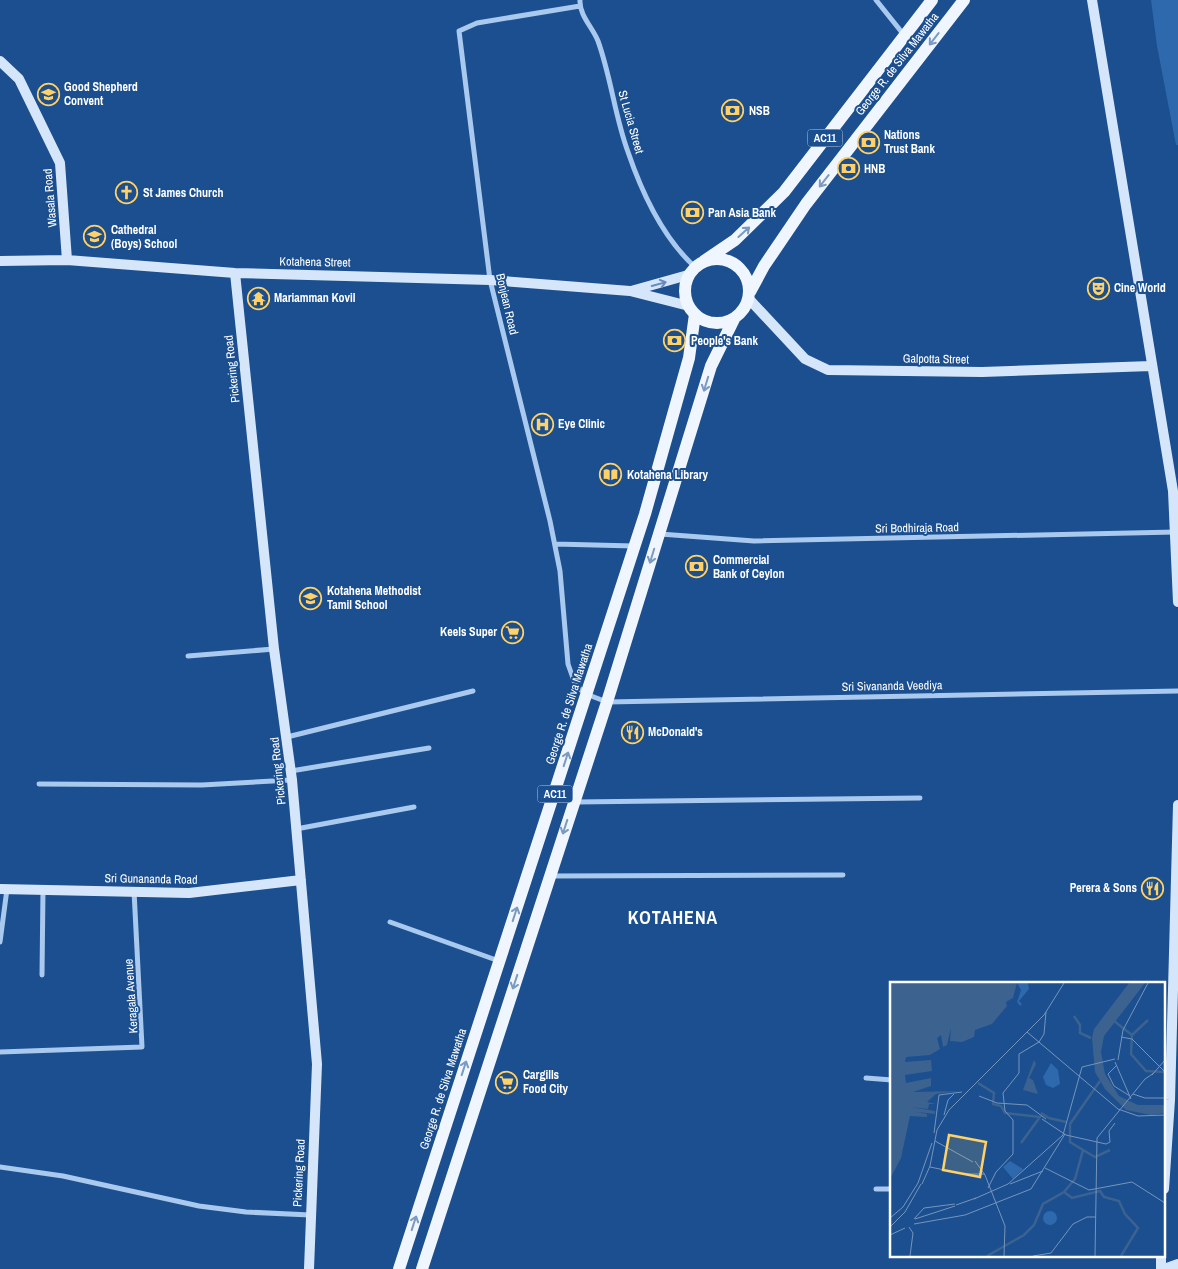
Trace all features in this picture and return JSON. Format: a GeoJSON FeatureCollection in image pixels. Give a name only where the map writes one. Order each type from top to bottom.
{"type":"FeatureCollection","features":[{"type":"Feature","properties":{"kind":"main road","name":"George R. de Silva Mawatha"},"geometry":{"type":"LineString","coordinates":[[696,268],[735,240],[784,192],[932,0]]}},
{"type":"Feature","properties":{"kind":"main road","name":"George R. de Silva Mawatha"},"geometry":{"type":"LineString","coordinates":[[750,296],[764,266],[806,204],[964,0]]}},
{"type":"Feature","properties":{"kind":"main road"},"geometry":{"type":"LineString","coordinates":[[715,258],[736,264],[746,276],[750,296],[746,307],[734,319],[714,323],[692,310],[685,285],[696,268],[715,258]]}},
{"type":"Feature","properties":{"kind":"main road","name":"George R. de Silva Mawatha"},"geometry":{"type":"LineString","coordinates":[[399,1269],[635,546],[689,358],[692,310]]}},
{"type":"Feature","properties":{"kind":"main road","name":"AC11"},"geometry":{"type":"LineString","coordinates":[[422,1269],[607,702],[711,366],[734,319]]}},
{"type":"Feature","properties":{"kind":"street","name":"St Lucia Street"},"geometry":{"type":"LineString","coordinates":[[580,0],[580,6],[598,40],[627,152],[652,209],[678,252],[696,268]]}},
{"type":"Feature","properties":{"kind":"street"},"geometry":{"type":"LineString","coordinates":[[876,0],[904,35]]}},
{"type":"Feature","properties":{"kind":"street"},"geometry":{"type":"LineString","coordinates":[[1092,0],[1151,366],[1176,490],[1178,602]]}},
{"type":"Feature","properties":{"kind":"street","name":"Bonjean Road"},"geometry":{"type":"LineString","coordinates":[[580,6],[477,24],[460,31],[490,280],[555,544],[564,599],[568,664],[574,682],[586,694]]}},
{"type":"Feature","properties":{"kind":"street","name":"Wasala Road"},"geometry":{"type":"LineString","coordinates":[[0,61],[19,79],[60,163],[67,260]]}},
{"type":"Feature","properties":{"kind":"street","name":"Kotahena Street"},"geometry":{"type":"LineString","coordinates":[[0,261],[67,260],[236,273],[490,280],[630,291],[692,310]]}},
{"type":"Feature","properties":{"kind":"street","name":"Kotahena Street"},"geometry":{"type":"LineString","coordinates":[[630,291],[696,268]]}},
{"type":"Feature","properties":{"kind":"street","name":"Pickering Road"},"geometry":{"type":"LineString","coordinates":[[236,273],[274,649],[292,776],[317,1064],[308,1269]]}},
{"type":"Feature","properties":{"kind":"street","name":"Galpotta Street"},"geometry":{"type":"LineString","coordinates":[[750,296],[805,360],[828,370],[982,372],[1151,366]]}},
{"type":"Feature","properties":{"kind":"street","name":"Sri Bodhiraja Road"},"geometry":{"type":"LineString","coordinates":[[659,534],[754,541],[1176,532]]}},
{"type":"Feature","properties":{"kind":"street"},"geometry":{"type":"LineString","coordinates":[[555,544],[635,546]]}},
{"type":"Feature","properties":{"kind":"street"},"geometry":{"type":"LineString","coordinates":[[188,656],[274,649]]}},
{"type":"Feature","properties":{"kind":"street"},"geometry":{"type":"LineString","coordinates":[[287,737],[473,691]]}},
{"type":"Feature","properties":{"kind":"street","name":"Sri Sivananda Veediya"},"geometry":{"type":"LineString","coordinates":[[607,702],[1178,691]]}},
{"type":"Feature","properties":{"kind":"street"},"geometry":{"type":"LineString","coordinates":[[586,694],[607,702]]}},
{"type":"Feature","properties":{"kind":"street"},"geometry":{"type":"LineString","coordinates":[[39,784],[202,785],[292,776],[429,748]]}},
{"type":"Feature","properties":{"kind":"street"},"geometry":{"type":"LineString","coordinates":[[573,802],[920,798]]}},
{"type":"Feature","properties":{"kind":"street"},"geometry":{"type":"LineString","coordinates":[[1166,1130],[1177,889],[1178,805]]}},
{"type":"Feature","properties":{"kind":"street"},"geometry":{"type":"LineString","coordinates":[[296,830],[414,807]]}},
{"type":"Feature","properties":{"kind":"street"},"geometry":{"type":"LineString","coordinates":[[549,876],[843,875]]}},
{"type":"Feature","properties":{"kind":"street","name":"Sri Gunananda Road"},"geometry":{"type":"LineString","coordinates":[[3,889],[189,893],[301,880]]}},
{"type":"Feature","properties":{"kind":"street"},"geometry":{"type":"LineString","coordinates":[[0,942],[3,889]]}},
{"type":"Feature","properties":{"kind":"street"},"geometry":{"type":"LineString","coordinates":[[42,974],[43,890]]}},
{"type":"Feature","properties":{"kind":"street","name":"Keragala Avenue"},"geometry":{"type":"LineString","coordinates":[[0,1052],[142,1047],[134,891]]}},
{"type":"Feature","properties":{"kind":"street"},"geometry":{"type":"LineString","coordinates":[[390,922],[499,962]]}},
{"type":"Feature","properties":{"kind":"street"},"geometry":{"type":"LineString","coordinates":[[866,1078],[890,1080]]}},
{"type":"Feature","properties":{"kind":"street"},"geometry":{"type":"LineString","coordinates":[[0,1167],[63,1176],[199,1206],[246,1212],[310,1215]]}},
{"type":"Feature","properties":{"kind":"street"},"geometry":{"type":"LineString","coordinates":[[876,1189],[890,1189]]}},
{"type":"Feature","properties":{"kind":"street"},"geometry":{"type":"LineString","coordinates":[[1161,1256],[1162,1269],[1178,1264]]}},
{"type":"Feature","properties":{"kind":"shaded area"},"geometry":{"type":"Polygon","coordinates":[[[1151,0],[1178,0],[1178,145],[1176,145],[1157,46],[1151,0]]]}},
{"type":"Feature","properties":{"kind":"place","name":"Good Shepherd Convent"},"geometry":{"type":"Point","coordinates":[48,94]}},
{"type":"Feature","properties":{"kind":"place","name":"NSB"},"geometry":{"type":"Point","coordinates":[733,111]}},
{"type":"Feature","properties":{"kind":"place","name":"Nations Trust Bank"},"geometry":{"type":"Point","coordinates":[868,142]}},
{"type":"Feature","properties":{"kind":"place","name":"HNB"},"geometry":{"type":"Point","coordinates":[848,169]}},
{"type":"Feature","properties":{"kind":"place","name":"St James Church"},"geometry":{"type":"Point","coordinates":[127,193]}},
{"type":"Feature","properties":{"kind":"place","name":"Pan Asia Bank"},"geometry":{"type":"Point","coordinates":[692,213]}},
{"type":"Feature","properties":{"kind":"place","name":"Cathedral (Boys) School"},"geometry":{"type":"Point","coordinates":[95,237]}},
{"type":"Feature","properties":{"kind":"place","name":"Cine World"},"geometry":{"type":"Point","coordinates":[1098,288]}},
{"type":"Feature","properties":{"kind":"place","name":"Mariamman Kovil"},"geometry":{"type":"Point","coordinates":[258,298]}},
{"type":"Feature","properties":{"kind":"place","name":"People's Bank"},"geometry":{"type":"Point","coordinates":[675,341]}},
{"type":"Feature","properties":{"kind":"place","name":"Eye Clinic"},"geometry":{"type":"Point","coordinates":[542,424]}},
{"type":"Feature","properties":{"kind":"place","name":"Kotahena Library"},"geometry":{"type":"Point","coordinates":[611,475]}},
{"type":"Feature","properties":{"kind":"place","name":"Commercial Bank of Ceylon"},"geometry":{"type":"Point","coordinates":[697,567]}},
{"type":"Feature","properties":{"kind":"place","name":"Kotahena Methodist Tamil School"},"geometry":{"type":"Point","coordinates":[311,598]}},
{"type":"Feature","properties":{"kind":"place","name":"Keels Super"},"geometry":{"type":"Point","coordinates":[513,632]}},
{"type":"Feature","properties":{"kind":"place","name":"McDonald's"},"geometry":{"type":"Point","coordinates":[632,732]}},
{"type":"Feature","properties":{"kind":"place","name":"Perera & Sons"},"geometry":{"type":"Point","coordinates":[1153,888]}},
{"type":"Feature","properties":{"kind":"place","name":"Cargills Food City"},"geometry":{"type":"Point","coordinates":[507,1082]}},
{"type":"Feature","properties":{"kind":"district","name":"KOTAHENA"},"geometry":{"type":"Point","coordinates":[673,918]}}]}
